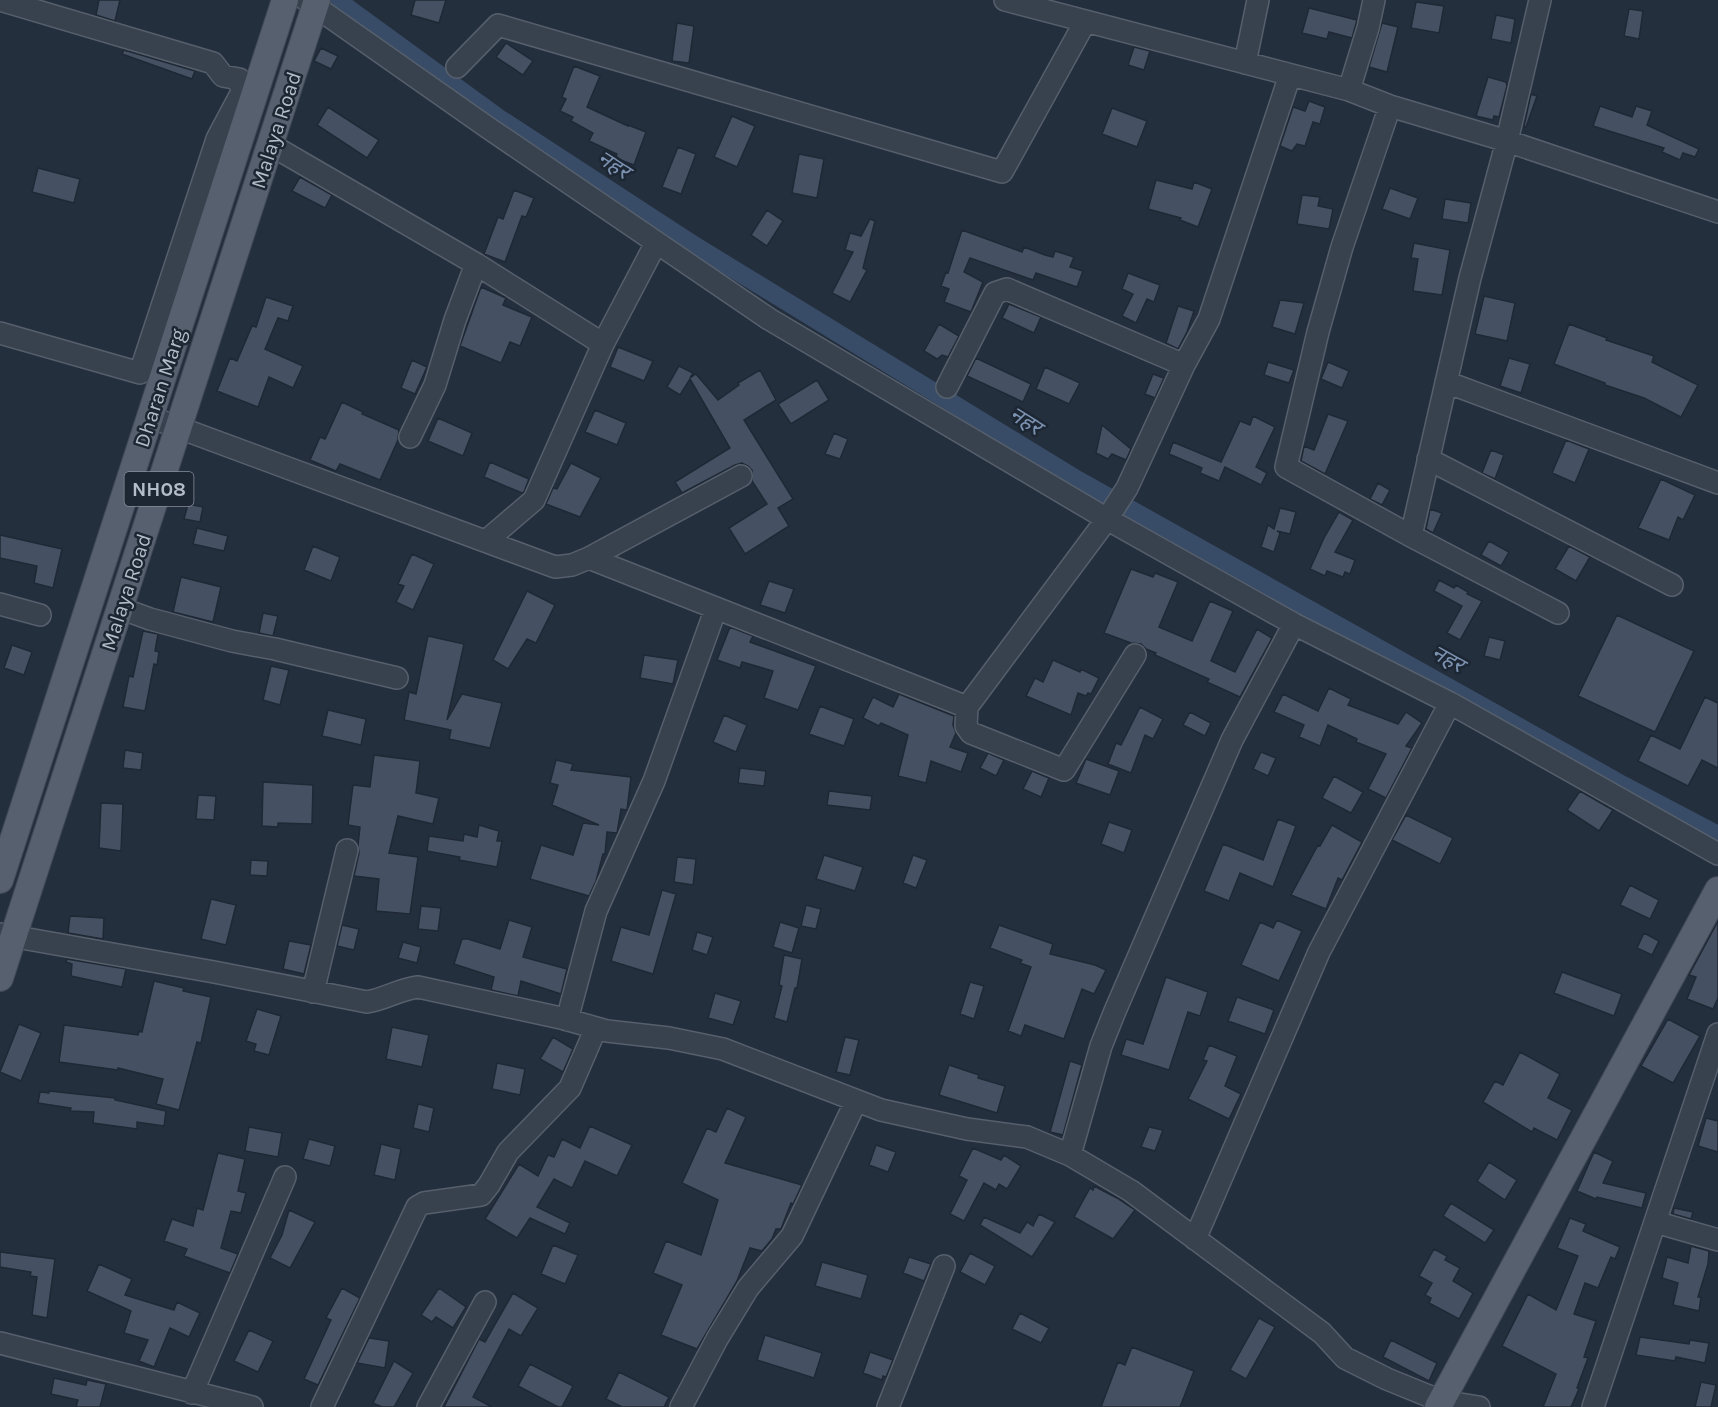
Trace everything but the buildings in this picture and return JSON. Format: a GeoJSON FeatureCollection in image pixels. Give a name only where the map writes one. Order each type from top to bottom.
{"type":"FeatureCollection","features":[{"type":"Feature","properties":{"kind":"main road","name":"Dharan Marg"},"geometry":{"type":"LineString","coordinates":[[0,880],[285,0]]}},
{"type":"Feature","properties":{"kind":"main road","name":"Malaya Road"},"geometry":{"type":"LineString","coordinates":[[0,978],[7,936],[180,428],[271,145],[313,2]]}},
{"type":"Feature","properties":{"kind":"main road"},"geometry":{"type":"LineString","coordinates":[[1440,1404],[1718,890]]}},
{"type":"Feature","properties":{"kind":"street"},"geometry":{"type":"LineString","coordinates":[[0,0],[213,63],[223,75],[239,79],[242,92],[217,139],[140,373],[0,333]]}},
{"type":"Feature","properties":{"kind":"street"},"geometry":{"type":"LineString","coordinates":[[1005,0],[1056,8],[1085,21],[1349,90],[1390,106],[1507,141],[1718,212]]}},
{"type":"Feature","properties":{"kind":"street"},"geometry":{"type":"LineString","coordinates":[[1245,63],[1258,0]]}},
{"type":"Feature","properties":{"kind":"street"},"geometry":{"type":"LineString","coordinates":[[1349,90],[1374,0]]}},
{"type":"Feature","properties":{"kind":"street"},"geometry":{"type":"LineString","coordinates":[[1411,536],[1470,278],[1507,141],[1540,0]]}},
{"type":"Feature","properties":{"kind":"street"},"geometry":{"type":"LineString","coordinates":[[313,2],[656,243],[769,319],[1107,519],[1294,624],[1450,703],[1718,854]]}},
{"type":"Feature","properties":{"kind":"street"},"geometry":{"type":"LineString","coordinates":[[457,67],[498,25],[1002,172],[1085,21]]}},
{"type":"Feature","properties":{"kind":"street"},"geometry":{"type":"LineString","coordinates":[[1135,655],[1064,770],[971,733],[966,726],[967,707],[1107,519],[1127,488],[1184,365],[1209,319],[1290,75]]}},
{"type":"Feature","properties":{"kind":"street"},"geometry":{"type":"LineString","coordinates":[[1390,106],[1342,247],[1318,332],[1286,467],[1558,614]]}},
{"type":"Feature","properties":{"kind":"street"},"geometry":{"type":"LineString","coordinates":[[271,145],[476,264],[603,344]]}},
{"type":"Feature","properties":{"kind":"street"},"geometry":{"type":"LineString","coordinates":[[486,541],[534,500],[603,344],[656,243]]}},
{"type":"Feature","properties":{"kind":"street"},"geometry":{"type":"LineString","coordinates":[[410,437],[435,385],[455,320],[476,264]]}},
{"type":"Feature","properties":{"kind":"street"},"geometry":{"type":"LineString","coordinates":[[947,387],[995,293],[1006,289],[1184,365]]}},
{"type":"Feature","properties":{"kind":"street"},"geometry":{"type":"LineString","coordinates":[[1446,382],[1718,483]]}},
{"type":"Feature","properties":{"kind":"street"},"geometry":{"type":"LineString","coordinates":[[150,417],[555,567],[572,565],[589,558],[741,476]]}},
{"type":"Feature","properties":{"kind":"street"},"geometry":{"type":"LineString","coordinates":[[1428,459],[1672,585]]}},
{"type":"Feature","properties":{"kind":"street"},"geometry":{"type":"LineString","coordinates":[[589,558],[967,707]]}},
{"type":"Feature","properties":{"kind":"street"},"geometry":{"type":"LineString","coordinates":[[0,604],[40,615]]}},
{"type":"Feature","properties":{"kind":"street"},"geometry":{"type":"LineString","coordinates":[[120,608],[150,619],[232,641],[397,678]]}},
{"type":"Feature","properties":{"kind":"street"},"geometry":{"type":"LineString","coordinates":[[567,1020],[596,911],[654,781],[716,608]]}},
{"type":"Feature","properties":{"kind":"street"},"geometry":{"type":"LineString","coordinates":[[1070,1155],[1101,1046],[1115,1011],[1232,740],[1294,624]]}},
{"type":"Feature","properties":{"kind":"street"},"geometry":{"type":"LineString","coordinates":[[1195,1239],[1319,952],[1450,703]]}},
{"type":"Feature","properties":{"kind":"street"},"geometry":{"type":"LineString","coordinates":[[313,992],[347,850]]}},
{"type":"Feature","properties":{"kind":"street"},"geometry":{"type":"LineString","coordinates":[[7,936],[214,972],[367,1002],[378,1000],[406,988],[418,987],[608,1031],[669,1038],[723,1049],[881,1110],[967,1129],[1027,1137],[1070,1155],[1131,1191],[1322,1333],[1345,1358],[1440,1404],[1479,1407]]}},
{"type":"Feature","properties":{"kind":"street"},"geometry":{"type":"LineString","coordinates":[[322,1407],[417,1207],[424,1203],[481,1195],[508,1152],[570,1088],[597,1028]]}},
{"type":"Feature","properties":{"kind":"street"},"geometry":{"type":"LineString","coordinates":[[1593,1407],[1655,1222],[1710,1084],[1718,1034]]}},
{"type":"Feature","properties":{"kind":"street"},"geometry":{"type":"LineString","coordinates":[[681,1407],[717,1339],[748,1288],[792,1236],[856,1101]]}},
{"type":"Feature","properties":{"kind":"street"},"geometry":{"type":"LineString","coordinates":[[192,1393],[285,1177]]}},
{"type":"Feature","properties":{"kind":"street"},"geometry":{"type":"LineString","coordinates":[[1655,1222],[1718,1240]]}},
{"type":"Feature","properties":{"kind":"street"},"geometry":{"type":"LineString","coordinates":[[888,1407],[944,1266]]}},
{"type":"Feature","properties":{"kind":"street"},"geometry":{"type":"LineString","coordinates":[[428,1407],[485,1302]]}},
{"type":"Feature","properties":{"kind":"street"},"geometry":{"type":"LineString","coordinates":[[0,1343],[238,1406]]}},
{"type":"Feature","properties":{"kind":"waterway","name":"नहर"},"geometry":{"type":"LineString","coordinates":[[337,0],[499,118],[694,245],[1073,477],[1623,785],[1718,835]]}}]}
